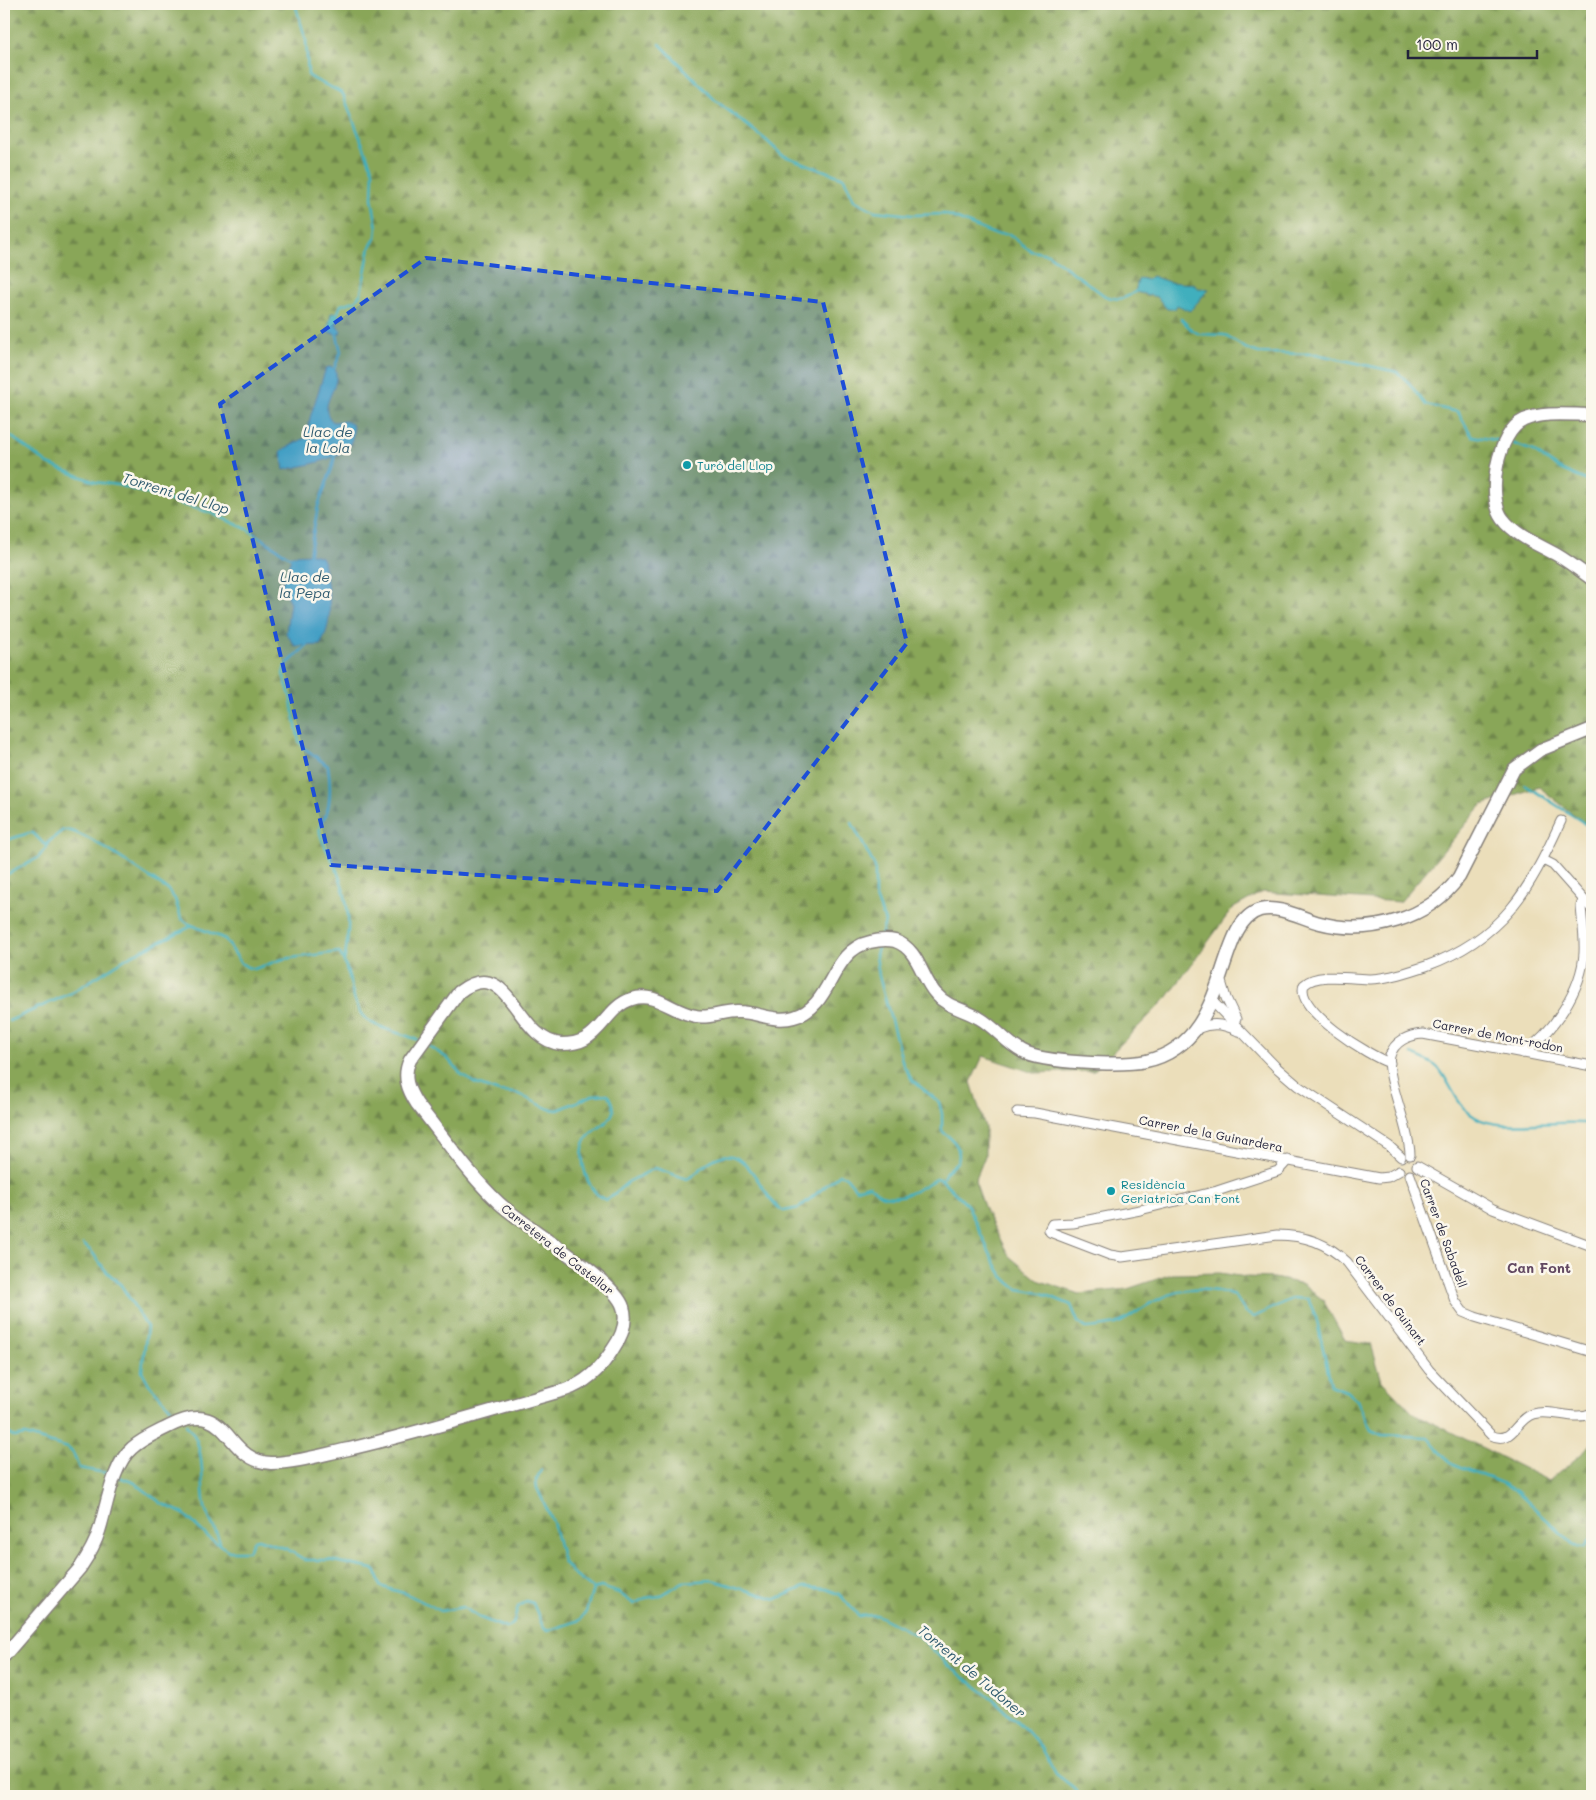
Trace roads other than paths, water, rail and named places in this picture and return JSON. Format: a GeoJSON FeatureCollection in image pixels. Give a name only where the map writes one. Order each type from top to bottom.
{"type":"FeatureCollection","features":[{"type":"Feature","properties":{"kind":"street"},"geometry":{"type":"LineString","coordinates":[[1592,415],[1534,416],[1518,423],[1511,429],[1504,441],[1495,479],[1494,497],[1499,513],[1514,530],[1592,579]]}},
{"type":"Feature","properties":{"kind":"street","name":"Carretera de Castellar"},"geometry":{"type":"LineString","coordinates":[[4,1656],[80,1568],[88,1556],[99,1532],[115,1476],[122,1460],[131,1448],[174,1423],[187,1418],[203,1418],[216,1423],[246,1455],[268,1463],[288,1462],[382,1442],[572,1388],[596,1371],[618,1341],[625,1322],[620,1299],[601,1280],[526,1226],[498,1202],[417,1104],[406,1080],[407,1066],[459,992],[470,984],[481,982],[501,988],[509,996],[522,1017],[536,1034],[548,1041],[565,1044],[584,1040],[623,1003],[642,997],[658,1000],[698,1017],[738,1012],[785,1019],[805,1013],[820,999],[845,957],[856,947],[869,942],[884,940],[900,944],[912,954],[929,986],[942,1000],[978,1017],[1012,1045],[1029,1055],[1087,1061],[1130,1063],[1147,1061],[1177,1047],[1199,1028],[1212,1001],[1238,930],[1245,919],[1256,911],[1276,910],[1324,924],[1352,927],[1372,926],[1402,918],[1430,906],[1449,890],[1459,877],[1514,769],[1540,750],[1592,729]]}},
{"type":"Feature","properties":{"kind":"street"},"geometry":{"type":"LineString","coordinates":[[1212,1001],[1298,1086],[1389,1146],[1405,1156],[1416,1160],[1418,1166],[1416,1172],[1410,1175],[1403,1175],[1399,1172],[1397,1164],[1405,1156],[1408,1138],[1390,1062],[1377,1058],[1321,1019],[1305,996],[1304,985],[1311,980],[1321,978],[1386,978],[1412,971],[1458,953],[1481,938],[1514,908],[1543,860],[1561,820]]}},
{"type":"Feature","properties":{"kind":"street"},"geometry":{"type":"LineString","coordinates":[[1543,860],[1553,865],[1592,909]]}},
{"type":"Feature","properties":{"kind":"street"},"geometry":{"type":"LineString","coordinates":[[1524,1053],[1538,1041],[1558,1017],[1578,978],[1584,954],[1581,906],[1583,900]]}},
{"type":"Feature","properties":{"kind":"street"},"geometry":{"type":"LineString","coordinates":[[1220,978],[1231,1012],[1245,1035]]}},
{"type":"Feature","properties":{"kind":"street"},"geometry":{"type":"LineString","coordinates":[[1199,1028],[1207,1024],[1222,1025],[1245,1035]]}},
{"type":"Feature","properties":{"kind":"street","name":"Carrer de Mont-rodon"},"geometry":{"type":"LineString","coordinates":[[1390,1062],[1392,1051],[1399,1042],[1417,1035],[1592,1066]]}},
{"type":"Feature","properties":{"kind":"street","name":"Carrer de la Guinardera"},"geometry":{"type":"LineString","coordinates":[[1017,1112],[1035,1113],[1379,1178],[1388,1177],[1399,1172]]}},
{"type":"Feature","properties":{"kind":"street","name":"Carrer de Guinart"},"geometry":{"type":"LineString","coordinates":[[1288,1160],[1278,1171],[1217,1191],[1131,1212],[1073,1223],[1056,1223],[1052,1224],[1049,1230],[1110,1255],[1122,1257],[1277,1235],[1293,1235],[1320,1242],[1334,1250],[1348,1262],[1429,1370],[1491,1435],[1500,1438],[1508,1436],[1528,1416],[1535,1413],[1580,1416],[1592,1413]]}},
{"type":"Feature","properties":{"kind":"street"},"geometry":{"type":"LineString","coordinates":[[1418,1166],[1493,1209],[1592,1246]]}},
{"type":"Feature","properties":{"kind":"street","name":"Carrer de Sabadell"},"geometry":{"type":"LineString","coordinates":[[1410,1175],[1450,1289],[1459,1308],[1475,1317],[1592,1352]]}},
{"type":"Feature","properties":{"kind":"water"},"geometry":{"type":"Polygon","coordinates":[[[1152,276],[1169,282],[1194,284],[1197,288],[1209,289],[1190,311],[1177,305],[1175,309],[1167,309],[1157,297],[1135,292],[1138,280],[1141,278],[1147,280],[1152,276]]]}},
{"type":"Feature","properties":{"kind":"water"},"geometry":{"type":"Polygon","coordinates":[[[331,313],[336,313],[340,317],[336,325],[341,331],[339,334],[327,332],[331,313]]]}},
{"type":"Feature","properties":{"kind":"water","name":"Llac de la Lola"},"geometry":{"type":"Polygon","coordinates":[[[326,368],[335,369],[336,376],[328,403],[328,416],[333,422],[345,421],[352,424],[353,436],[349,446],[330,458],[284,470],[281,451],[307,437],[310,418],[326,368]]]}},
{"type":"Feature","properties":{"kind":"water","name":"Llac de la Pepa"},"geometry":{"type":"Polygon","coordinates":[[[313,554],[321,557],[323,561],[329,603],[328,625],[320,645],[295,646],[286,633],[290,603],[282,585],[292,555],[313,554]]]}},
{"type":"Feature","properties":{"kind":"waterway"},"geometry":{"type":"LineString","coordinates":[[295,4],[306,40],[308,75],[343,94],[373,171],[372,198],[377,228],[376,237],[370,247],[361,293],[355,301],[341,305],[336,317]]}},
{"type":"Feature","properties":{"kind":"waterway"},"geometry":{"type":"LineString","coordinates":[[660,44],[715,100],[782,155],[844,178],[854,200],[875,211],[912,215],[945,214],[994,234],[1009,234],[1031,251],[1048,254],[1105,296],[1122,298],[1136,291]]}},
{"type":"Feature","properties":{"kind":"waterway"},"geometry":{"type":"LineString","coordinates":[[1181,319],[1199,334],[1224,335],[1247,349],[1259,353],[1316,354],[1397,372],[1409,383],[1426,405],[1458,412],[1472,436],[1501,441]]}},
{"type":"Feature","properties":{"kind":"waterway"},"geometry":{"type":"LineString","coordinates":[[333,371],[341,352],[336,331]]}},
{"type":"Feature","properties":{"kind":"waterway","name":"Torrent del Llop"},"geometry":{"type":"LineString","coordinates":[[4,431],[48,464],[95,482],[118,485],[211,513],[247,529],[293,559]]}},
{"type":"Feature","properties":{"kind":"waterway"},"geometry":{"type":"LineString","coordinates":[[1509,442],[1533,451],[1560,469],[1592,483]]}},
{"type":"Feature","properties":{"kind":"waterway"},"geometry":{"type":"LineString","coordinates":[[309,556],[318,506],[333,465],[335,453]]}},
{"type":"Feature","properties":{"kind":"waterway","name":"Torrent del Llop"},"geometry":{"type":"LineString","coordinates":[[308,644],[285,666],[283,674],[290,695],[299,741],[303,747],[328,766],[330,783],[329,801],[320,833],[341,881],[347,903],[348,936],[344,961]]}},
{"type":"Feature","properties":{"kind":"waterway"},"geometry":{"type":"LineString","coordinates":[[1525,785],[1592,828]]}},
{"type":"Feature","properties":{"kind":"waterway"},"geometry":{"type":"LineString","coordinates":[[852,823],[875,867],[875,895],[885,922],[881,936]]}},
{"type":"Feature","properties":{"kind":"waterway"},"geometry":{"type":"LineString","coordinates":[[4,841],[33,833],[45,845],[63,830],[72,831],[85,837],[115,854],[167,889],[175,899],[181,918],[187,923],[225,939],[241,963],[247,967],[254,969],[283,959],[339,952],[347,969],[357,1005],[366,1019],[378,1026],[420,1041]]}},
{"type":"Feature","properties":{"kind":"waterway"},"geometry":{"type":"LineString","coordinates":[[4,876],[38,858],[48,845]]}},
{"type":"Feature","properties":{"kind":"waterway"},"geometry":{"type":"LineString","coordinates":[[9,1021],[71,993],[130,956],[192,926]]}},
{"type":"Feature","properties":{"kind":"waterway"},"geometry":{"type":"LineString","coordinates":[[879,944],[876,955],[879,976],[903,1064],[912,1080],[939,1102],[942,1114],[942,1131],[953,1140],[959,1151],[958,1161],[946,1172],[942,1180],[968,1206],[992,1258],[1002,1275],[1010,1283],[1018,1289],[1042,1293],[1071,1305],[1078,1322],[1086,1328],[1116,1324],[1157,1300],[1189,1290],[1212,1290],[1235,1296],[1246,1313],[1254,1317],[1293,1298],[1308,1299],[1316,1317],[1331,1385],[1348,1392],[1357,1400],[1371,1430],[1382,1435],[1428,1437],[1449,1462],[1515,1490],[1575,1546],[1584,1547],[1592,1536]]}},
{"type":"Feature","properties":{"kind":"waterway"},"geometry":{"type":"LineString","coordinates":[[427,1045],[447,1058],[461,1074],[474,1083],[499,1092],[516,1093],[549,1109],[558,1110],[593,1095],[608,1094],[613,1103],[613,1112],[608,1120],[586,1140],[582,1156],[589,1183],[600,1197],[607,1200],[628,1182],[655,1168],[687,1179],[715,1159],[730,1156],[740,1159],[748,1167],[769,1197],[784,1211],[799,1208],[840,1174],[846,1177],[856,1189],[869,1185],[879,1194],[888,1197],[910,1193],[937,1178],[942,1180]]}},
{"type":"Feature","properties":{"kind":"waterway"},"geometry":{"type":"LineString","coordinates":[[1412,1054],[1430,1062],[1439,1069],[1463,1107],[1475,1117],[1486,1122],[1515,1125],[1592,1124]]}},
{"type":"Feature","properties":{"kind":"waterway"},"geometry":{"type":"LineString","coordinates":[[83,1244],[121,1285],[147,1327],[142,1371],[149,1384],[179,1418]]}},
{"type":"Feature","properties":{"kind":"waterway"},"geometry":{"type":"LineString","coordinates":[[186,1425],[193,1433],[197,1442],[202,1464],[205,1507],[220,1543]]}},
{"type":"Feature","properties":{"kind":"waterway"},"geometry":{"type":"LineString","coordinates":[[4,1431],[15,1437],[25,1435],[68,1448],[73,1453],[79,1468],[111,1474]]}},
{"type":"Feature","properties":{"kind":"waterway"},"geometry":{"type":"LineString","coordinates":[[541,1470],[536,1480],[537,1488],[553,1522],[563,1561],[573,1574],[593,1589]]}},
{"type":"Feature","properties":{"kind":"waterway","name":"Torrent de Tudoner"},"geometry":{"type":"LineString","coordinates":[[119,1477],[135,1483],[161,1503],[184,1514],[208,1537],[229,1551],[248,1551],[254,1540],[258,1539],[287,1549],[305,1560],[329,1560],[373,1569],[376,1572],[380,1586],[407,1594],[441,1611],[463,1607],[478,1617],[506,1628],[513,1624],[518,1607],[526,1601],[533,1603],[543,1627],[547,1631],[580,1620],[586,1612],[593,1589],[601,1587],[619,1593],[634,1604],[645,1598],[660,1596],[683,1582],[712,1580],[776,1599],[804,1587],[826,1589],[839,1594],[859,1616],[877,1615],[920,1637],[950,1667],[992,1698],[1027,1731],[1042,1748],[1056,1774],[1073,1787],[1079,1796]]}},
{"type":"Feature","properties":{"kind":"place","name":"Turó del Llop"},"geometry":{"type":"Point","coordinates":[687,465]}},
{"type":"Feature","properties":{"kind":"place","name":"Residència Geriatrica Can Font"},"geometry":{"type":"Point","coordinates":[1111,1191]}},
{"type":"Feature","properties":{"kind":"district","name":"Can Font"},"geometry":{"type":"Point","coordinates":[1539,1267]}}]}
